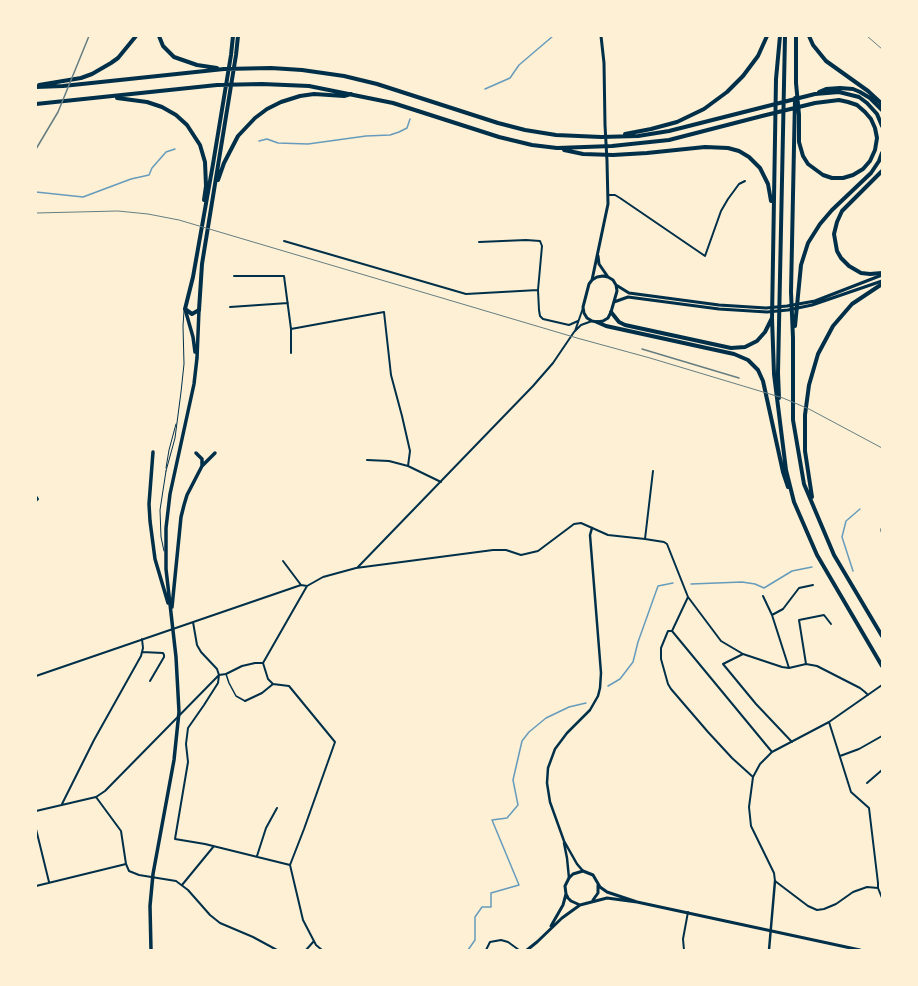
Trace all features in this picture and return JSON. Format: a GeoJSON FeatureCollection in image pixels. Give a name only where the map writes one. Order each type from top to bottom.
{"type":"FeatureCollection","features":[{"type":"Feature","properties":{"kind":"highway"},"geometry":{"type":"LineString","coordinates":[[36,86],[81,78],[92,74],[111,64],[126,50],[136,36]]}},
{"type":"Feature","properties":{"kind":"highway"},"geometry":{"type":"LineString","coordinates":[[159,36],[163,46],[174,57],[197,65],[224,69]]}},
{"type":"Feature","properties":{"kind":"highway"},"geometry":{"type":"LineString","coordinates":[[166,556],[168,504],[194,384],[197,358],[200,278],[214,192],[233,36]]}},
{"type":"Feature","properties":{"kind":"highway"},"geometry":{"type":"LineString","coordinates":[[151,950],[150,918],[153,874],[172,775],[178,728],[178,682],[164,541],[166,507],[190,396],[195,357],[193,337],[184,309],[197,255],[226,98],[236,55],[238,36]]}},
{"type":"Feature","properties":{"kind":"highway"},"geometry":{"type":"LineString","coordinates":[[612,137],[677,122],[704,109],[727,92],[743,76],[758,56],[767,36]]}},
{"type":"Feature","properties":{"kind":"highway"},"geometry":{"type":"LineString","coordinates":[[780,36],[776,79],[772,318],[774,374],[780,425],[786,470],[794,502]]}},
{"type":"Feature","properties":{"kind":"highway"},"geometry":{"type":"LineString","coordinates":[[780,425],[778,373],[785,36]]}},
{"type":"Feature","properties":{"kind":"highway"},"geometry":{"type":"LineString","coordinates":[[796,36],[792,292],[793,420],[804,484],[834,555],[882,636]]}},
{"type":"Feature","properties":{"kind":"highway"},"geometry":{"type":"LineString","coordinates":[[810,36],[813,45],[826,61],[868,91],[882,106]]}},
{"type":"Feature","properties":{"kind":"highway"},"geometry":{"type":"LineString","coordinates":[[36,86],[63,86],[224,69],[279,68],[302,70],[344,76],[377,84],[498,123],[556,136],[638,136],[669,131],[815,94],[826,89],[840,88],[853,90],[870,98],[882,110]]}},
{"type":"Feature","properties":{"kind":"highway"},"geometry":{"type":"LineString","coordinates":[[557,148],[612,146],[669,140],[762,116],[815,103],[839,100],[857,105],[866,112],[875,128],[877,138],[875,150],[870,161],[863,169],[853,175],[843,178],[832,178],[823,175],[811,167],[802,156],[799,142],[799,114],[796,82]]}},
{"type":"Feature","properties":{"kind":"highway"},"geometry":{"type":"LineString","coordinates":[[36,104],[218,84],[309,86],[408,107],[499,137],[532,145],[557,148],[583,154],[613,155],[705,147],[728,148],[739,151],[749,157],[760,168],[768,184],[773,224]]}},
{"type":"Feature","properties":{"kind":"highway"},"geometry":{"type":"LineString","coordinates":[[815,94],[840,92],[859,97],[877,114],[882,126]]}},
{"type":"Feature","properties":{"kind":"highway"},"geometry":{"type":"LineString","coordinates":[[214,192],[224,163],[233,144],[244,129],[261,113],[281,102],[300,96],[314,94],[344,96],[352,94]]}},
{"type":"Feature","properties":{"kind":"highway"},"geometry":{"type":"LineString","coordinates":[[107,97],[124,98],[155,104],[170,110],[187,125],[200,145],[205,162],[206,186],[203,203],[204,212]]}},
{"type":"Feature","properties":{"kind":"highway"},"geometry":{"type":"LineString","coordinates":[[793,338],[801,265],[808,243],[820,224],[832,210],[871,173],[879,161],[882,153]]}},
{"type":"Feature","properties":{"kind":"highway"},"geometry":{"type":"LineString","coordinates":[[882,171],[842,211],[834,234],[837,250],[841,258],[849,266],[861,273],[882,274]]}},
{"type":"Feature","properties":{"kind":"highway"},"geometry":{"type":"LineString","coordinates":[[813,503],[805,451],[805,415],[809,385],[818,354],[833,326],[852,304],[882,284]]}},
{"type":"Feature","properties":{"kind":"highway"},"geometry":{"type":"LineString","coordinates":[[184,309],[192,314],[199,310]]}},
{"type":"Feature","properties":{"kind":"highway"},"geometry":{"type":"LineString","coordinates":[[612,312],[619,322],[625,325],[731,348],[746,347],[757,341],[765,332],[772,318]]}},
{"type":"Feature","properties":{"kind":"highway"},"geometry":{"type":"LineString","coordinates":[[597,322],[606,326],[734,354],[748,360],[758,370],[763,381],[783,472],[794,502],[817,555],[882,666]]}},
{"type":"Feature","properties":{"kind":"highway"},"geometry":{"type":"LineString","coordinates":[[153,452],[149,504],[150,521],[155,559],[171,612]]}},
{"type":"Feature","properties":{"kind":"highway"},"geometry":{"type":"LineString","coordinates":[[196,453],[202,459],[202,466]]}},
{"type":"Feature","properties":{"kind":"highway"},"geometry":{"type":"LineString","coordinates":[[171,612],[181,517],[187,495],[202,466],[215,453]]}},
{"type":"Feature","properties":{"kind":"main road"},"geometry":{"type":"LineString","coordinates":[[592,280],[597,277],[608,277],[613,280],[616,285],[617,291],[612,312],[608,318],[603,321],[597,322],[587,318],[583,307],[589,284],[592,280],[607,215],[608,195],[604,125],[604,63],[601,36]]}},
{"type":"Feature","properties":{"kind":"main road"},"geometry":{"type":"LineString","coordinates":[[597,253],[600,264],[608,277]]}},
{"type":"Feature","properties":{"kind":"main road"},"geometry":{"type":"LineString","coordinates":[[616,285],[629,292],[752,310],[787,306],[815,300],[882,274]]}},
{"type":"Feature","properties":{"kind":"main road"},"geometry":{"type":"LineString","coordinates":[[614,302],[628,297],[719,309],[788,310],[812,305],[882,281]]}},
{"type":"Feature","properties":{"kind":"main road"},"geometry":{"type":"LineString","coordinates":[[549,930],[563,905],[566,894],[565,886],[568,878],[573,874],[583,871],[593,875],[600,887],[607,892],[637,902]]}},
{"type":"Feature","properties":{"kind":"main road"},"geometry":{"type":"LineString","coordinates":[[592,902],[598,894],[598,883]]}},
{"type":"Feature","properties":{"kind":"main road"},"geometry":{"type":"LineString","coordinates":[[566,894],[572,901],[580,905]]}},
{"type":"Feature","properties":{"kind":"main road"},"geometry":{"type":"LineString","coordinates":[[528,950],[574,908],[607,898],[688,912],[860,950]]}},
{"type":"Feature","properties":{"kind":"street"},"geometry":{"type":"LineString","coordinates":[[608,195],[615,195],[620,198],[705,256],[721,212],[739,184],[745,181]]}},
{"type":"Feature","properties":{"kind":"street"},"geometry":{"type":"LineString","coordinates":[[479,242],[526,240],[540,241],[542,246],[538,290],[540,316],[543,320],[569,325],[578,322]]}},
{"type":"Feature","properties":{"kind":"street"},"geometry":{"type":"LineString","coordinates":[[284,241],[466,294],[538,290]]}},
{"type":"Feature","properties":{"kind":"street"},"geometry":{"type":"LineString","coordinates":[[234,276],[284,276],[291,329],[291,353]]}},
{"type":"Feature","properties":{"kind":"street"},"geometry":{"type":"LineString","coordinates":[[230,307],[288,303]]}},
{"type":"Feature","properties":{"kind":"street"},"geometry":{"type":"LineString","coordinates":[[356,568],[533,386],[564,348],[574,332],[583,307]]}},
{"type":"Feature","properties":{"kind":"street"},"geometry":{"type":"LineString","coordinates":[[291,329],[384,312],[391,375],[410,451],[408,466]]}},
{"type":"Feature","properties":{"kind":"street"},"geometry":{"type":"LineString","coordinates":[[574,332],[581,325],[592,321]]}},
{"type":"Feature","properties":{"kind":"street"},"geometry":{"type":"LineString","coordinates":[[367,460],[389,461],[408,466],[441,482]]}},
{"type":"Feature","properties":{"kind":"street"},"geometry":{"type":"LineString","coordinates":[[645,539],[653,471]]}},
{"type":"Feature","properties":{"kind":"street"},"geometry":{"type":"LineString","coordinates":[[36,496],[38,499],[36,501]]}},
{"type":"Feature","properties":{"kind":"street"},"geometry":{"type":"LineString","coordinates":[[322,950],[316,945],[303,920],[290,865],[335,742],[289,686],[273,684],[268,679],[263,663],[307,586],[323,577],[356,568],[493,550],[506,550],[521,555],[538,551],[574,524],[581,523],[608,535],[664,542],[669,547],[688,597],[721,641],[743,654],[782,667],[789,668],[806,664],[817,666],[860,688],[868,696]]}},
{"type":"Feature","properties":{"kind":"street"},"geometry":{"type":"LineString","coordinates":[[568,878],[564,841],[548,796],[546,783],[548,768],[555,750],[561,740],[584,717],[594,704],[598,696],[601,680],[602,673],[590,535],[592,528]]}},
{"type":"Feature","properties":{"kind":"street"},"geometry":{"type":"LineString","coordinates":[[283,561],[301,585]]}},
{"type":"Feature","properties":{"kind":"street"},"geometry":{"type":"LineString","coordinates":[[36,676],[301,585],[307,586]]}},
{"type":"Feature","properties":{"kind":"street"},"geometry":{"type":"LineString","coordinates":[[772,615],[783,609],[799,588],[813,585]]}},
{"type":"Feature","properties":{"kind":"street"},"geometry":{"type":"LineString","coordinates":[[763,596],[772,615],[789,668]]}},
{"type":"Feature","properties":{"kind":"street"},"geometry":{"type":"LineString","coordinates":[[688,597],[672,631],[670,630],[667,633],[661,648],[661,659],[668,684],[708,732],[732,758],[753,777]]}},
{"type":"Feature","properties":{"kind":"street"},"geometry":{"type":"LineString","coordinates":[[806,664],[799,620],[824,615],[831,624]]}},
{"type":"Feature","properties":{"kind":"street"},"geometry":{"type":"LineString","coordinates":[[192,622],[197,645],[201,652],[217,669],[219,675],[218,682],[188,728],[186,744],[188,762],[175,839],[214,846],[290,865]]}},
{"type":"Feature","properties":{"kind":"street"},"geometry":{"type":"LineString","coordinates":[[672,631],[772,752]]}},
{"type":"Feature","properties":{"kind":"street"},"geometry":{"type":"LineString","coordinates":[[62,804],[94,740],[144,648],[142,640]]}},
{"type":"Feature","properties":{"kind":"street"},"geometry":{"type":"LineString","coordinates":[[142,652],[164,655],[150,680]]}},
{"type":"Feature","properties":{"kind":"street"},"geometry":{"type":"LineString","coordinates":[[743,654],[723,664],[756,704],[792,742]]}},
{"type":"Feature","properties":{"kind":"street"},"geometry":{"type":"LineString","coordinates":[[36,811],[96,797],[105,791],[219,675],[226,674],[242,666],[263,663]]}},
{"type":"Feature","properties":{"kind":"street"},"geometry":{"type":"LineString","coordinates":[[226,674],[236,696],[245,701],[262,693],[273,684]]}},
{"type":"Feature","properties":{"kind":"street"},"geometry":{"type":"LineString","coordinates":[[769,950],[775,881],[774,873],[751,826],[749,807],[753,777],[760,764],[772,752],[829,722],[882,685]]}},
{"type":"Feature","properties":{"kind":"street"},"geometry":{"type":"LineString","coordinates":[[829,722],[851,792],[869,808],[878,888],[882,898]]}},
{"type":"Feature","properties":{"kind":"street"},"geometry":{"type":"LineString","coordinates":[[840,756],[859,749],[882,736]]}},
{"type":"Feature","properties":{"kind":"street"},"geometry":{"type":"LineString","coordinates":[[867,783],[882,770]]}},
{"type":"Feature","properties":{"kind":"street"},"geometry":{"type":"LineString","coordinates":[[96,797],[121,831],[126,864],[129,871],[139,875],[176,881],[188,890],[210,915],[220,923],[253,937],[277,950]]}},
{"type":"Feature","properties":{"kind":"street"},"geometry":{"type":"LineString","coordinates":[[257,856],[266,828],[277,808]]}},
{"type":"Feature","properties":{"kind":"street"},"geometry":{"type":"LineString","coordinates":[[36,829],[49,883]]}},
{"type":"Feature","properties":{"kind":"street"},"geometry":{"type":"LineString","coordinates":[[564,841],[577,864],[583,871]]}},
{"type":"Feature","properties":{"kind":"street"},"geometry":{"type":"LineString","coordinates":[[182,885],[214,846]]}},
{"type":"Feature","properties":{"kind":"street"},"geometry":{"type":"LineString","coordinates":[[36,886],[126,864]]}},
{"type":"Feature","properties":{"kind":"street"},"geometry":{"type":"LineString","coordinates":[[775,881],[808,906],[817,910],[829,908],[849,894],[860,889],[878,888]]}},
{"type":"Feature","properties":{"kind":"street"},"geometry":{"type":"LineString","coordinates":[[684,950],[683,939],[688,912]]}},
{"type":"Feature","properties":{"kind":"street"},"geometry":{"type":"LineString","coordinates":[[486,950],[490,942],[501,940],[508,942],[519,950]]}},
{"type":"Feature","properties":{"kind":"street"},"geometry":{"type":"LineString","coordinates":[[306,950],[314,941]]}},
{"type":"Feature","properties":{"kind":"lane"},"geometry":{"type":"LineString","coordinates":[[166,470],[175,438],[184,364],[184,309]]}},
{"type":"Feature","properties":{"kind":"lane"},"geometry":{"type":"LineString","coordinates":[[166,556],[161,537],[160,510],[171,438],[177,422]]}},
{"type":"Feature","properties":{"kind":"waterway"},"geometry":{"type":"LineString","coordinates":[[485,89],[510,78],[519,65],[553,36]]}},
{"type":"Feature","properties":{"kind":"waterway"},"geometry":{"type":"LineString","coordinates":[[259,141],[267,139],[278,143],[308,144],[366,136],[390,135],[407,128],[410,119]]}},
{"type":"Feature","properties":{"kind":"waterway"},"geometry":{"type":"LineString","coordinates":[[36,192],[83,197],[131,179],[149,175],[152,168],[166,152],[175,149]]}},
{"type":"Feature","properties":{"kind":"waterway"},"geometry":{"type":"LineString","coordinates":[[853,571],[842,537],[846,521],[860,509]]}},
{"type":"Feature","properties":{"kind":"waterway"},"geometry":{"type":"LineString","coordinates":[[691,584],[742,582],[755,584],[764,588],[792,571],[812,567]]}},
{"type":"Feature","properties":{"kind":"waterway"},"geometry":{"type":"LineString","coordinates":[[608,686],[620,679],[633,662],[638,642],[658,586],[673,583]]}},
{"type":"Feature","properties":{"kind":"waterway"},"geometry":{"type":"LineString","coordinates":[[468,950],[475,940],[475,917],[482,907],[491,907],[491,893],[519,885],[492,820],[507,818],[518,805],[513,780],[522,741],[529,732],[546,718],[569,707],[586,703]]}},
{"type":"Feature","properties":{"kind":"tram line"},"geometry":{"type":"LineString","coordinates":[[867,36],[882,49]]}},
{"type":"Feature","properties":{"kind":"tram line"},"geometry":{"type":"LineString","coordinates":[[36,213],[118,211],[148,214],[179,220],[783,398],[809,409],[882,448]]}},
{"type":"Feature","properties":{"kind":"railway"},"geometry":{"type":"LineString","coordinates":[[36,149],[58,112],[89,36]]}},
{"type":"Feature","properties":{"kind":"railway"},"geometry":{"type":"LineString","coordinates":[[642,349],[739,378]]}}]}
